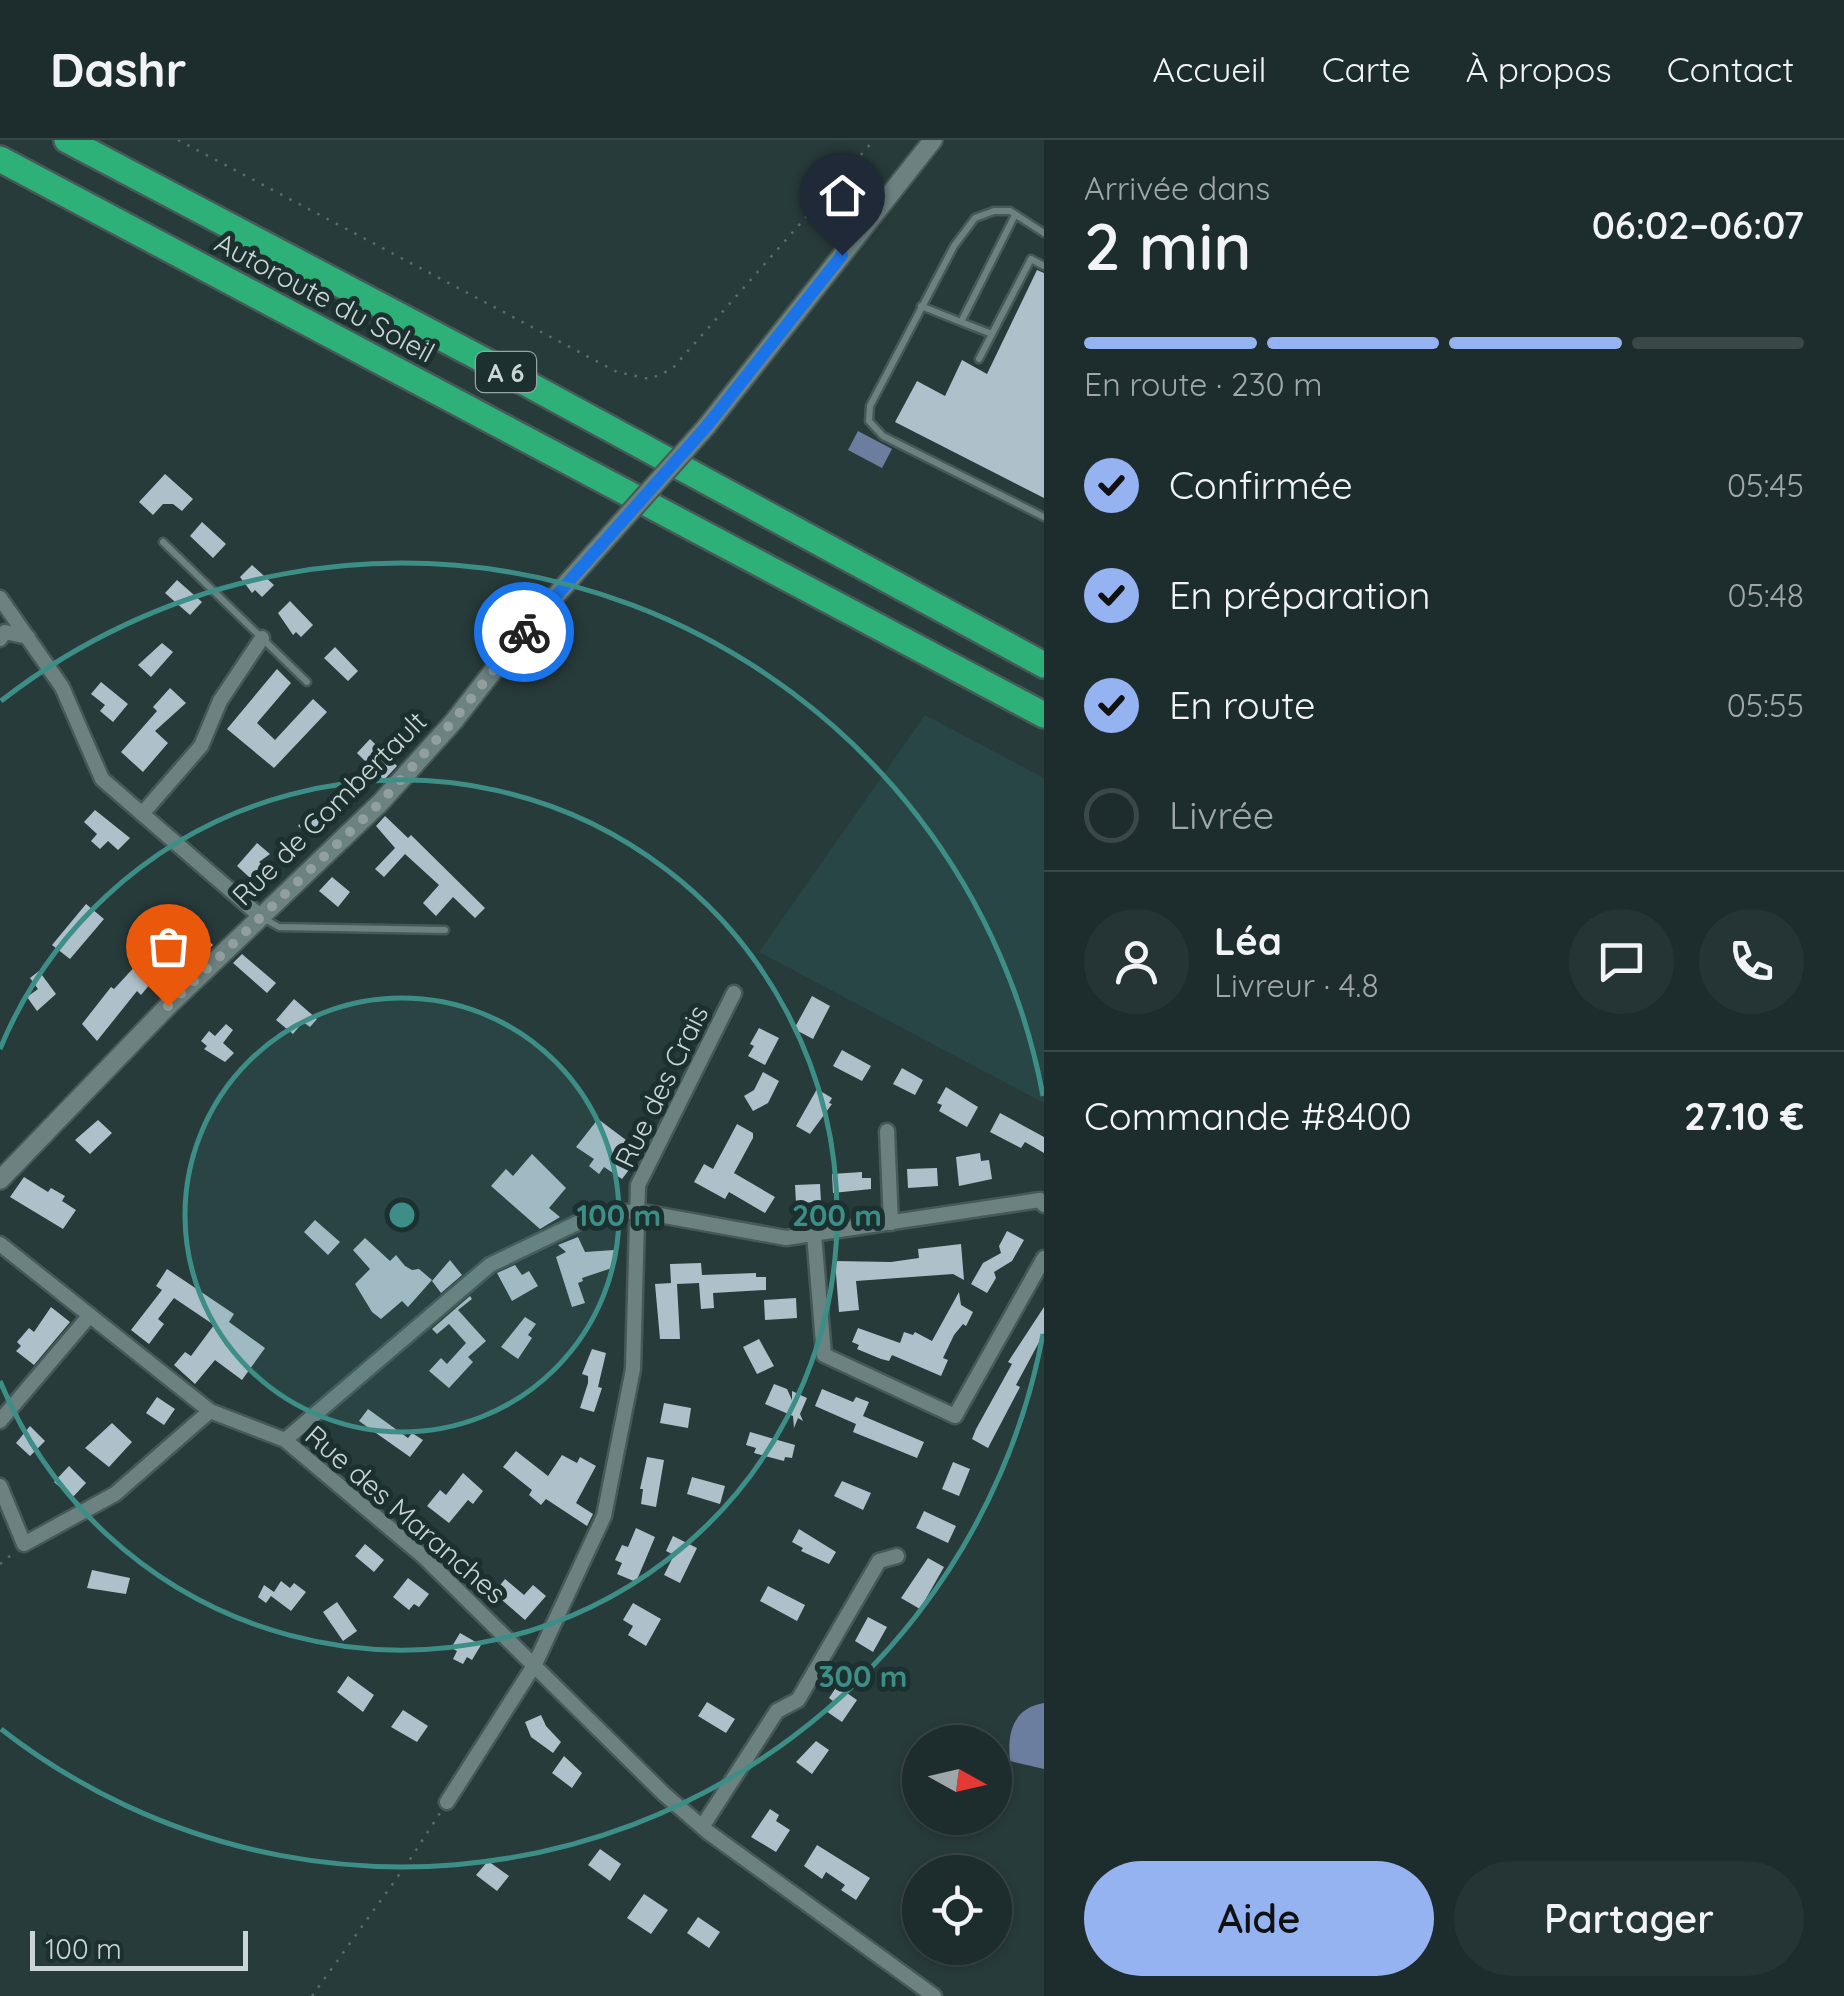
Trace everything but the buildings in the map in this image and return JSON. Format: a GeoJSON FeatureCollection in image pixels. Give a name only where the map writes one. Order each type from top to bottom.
{"type":"FeatureCollection","features":[{"type":"Feature","properties":{"kind":"highway","name":"Autoroute du Soleil"},"geometry":{"type":"LineString","coordinates":[[67,140],[508,373],[1044,665]]}},
{"type":"Feature","properties":{"kind":"highway","name":"Autoroute du Soleil"},"geometry":{"type":"LineString","coordinates":[[0,159],[1044,716]]}},
{"type":"Feature","properties":{"kind":"street","name":"Rue de Combertault"},"geometry":{"type":"LineString","coordinates":[[0,1180],[260,916],[381,802],[454,720],[526,629],[706,427],[932,140]]}},
{"type":"Feature","properties":{"kind":"street"},"geometry":{"type":"LineString","coordinates":[[0,598],[62,687],[102,779],[260,916]]}},
{"type":"Feature","properties":{"kind":"street"},"geometry":{"type":"LineString","coordinates":[[0,639],[5,632],[28,636]]}},
{"type":"Feature","properties":{"kind":"street"},"geometry":{"type":"LineString","coordinates":[[142,814],[201,746],[220,701],[262,638]]}},
{"type":"Feature","properties":{"kind":"street","name":"Rue des Crais"},"geometry":{"type":"LineString","coordinates":[[447,1802],[534,1664],[604,1516],[633,1368],[638,1184],[734,993]]}},
{"type":"Feature","properties":{"kind":"street"},"geometry":{"type":"LineString","coordinates":[[886,1131],[891,1222]]}},
{"type":"Feature","properties":{"kind":"street"},"geometry":{"type":"LineString","coordinates":[[285,1440],[490,1265],[594,1215],[637,1211],[786,1238],[1040,1200],[1044,1205]]}},
{"type":"Feature","properties":{"kind":"street"},"geometry":{"type":"LineString","coordinates":[[814,1234],[824,1355],[955,1416],[1044,1258]]}},
{"type":"Feature","properties":{"kind":"street","name":"Rue des Maranches"},"geometry":{"type":"LineString","coordinates":[[0,1244],[210,1411],[285,1440],[424,1556],[702,1827],[934,1996]]}},
{"type":"Feature","properties":{"kind":"street"},"geometry":{"type":"LineString","coordinates":[[0,1421],[90,1315]]}},
{"type":"Feature","properties":{"kind":"street"},"geometry":{"type":"LineString","coordinates":[[0,1486],[24,1544],[115,1494],[210,1411]]}},
{"type":"Feature","properties":{"kind":"street"},"geometry":{"type":"LineString","coordinates":[[702,1827],[778,1711],[798,1700],[879,1562],[896,1556]]}},
{"type":"Feature","properties":{"kind":"lane"},"geometry":{"type":"LineString","coordinates":[[1044,233],[1015,215],[994,210],[975,218],[954,246],[921,306],[870,406],[869,421],[883,436],[1044,518]]}},
{"type":"Feature","properties":{"kind":"lane"},"geometry":{"type":"LineString","coordinates":[[961,322],[1015,215]]}},
{"type":"Feature","properties":{"kind":"lane"},"geometry":{"type":"LineString","coordinates":[[980,358],[1030,259],[1044,266]]}},
{"type":"Feature","properties":{"kind":"lane"},"geometry":{"type":"LineString","coordinates":[[921,306],[992,334]]}},
{"type":"Feature","properties":{"kind":"lane"},"geometry":{"type":"LineString","coordinates":[[163,542],[307,682]]}},
{"type":"Feature","properties":{"kind":"lane"},"geometry":{"type":"LineString","coordinates":[[260,916],[280,927],[445,930]]}},
{"type":"Feature","properties":{"kind":"path"},"geometry":{"type":"LineString","coordinates":[[178,140],[617,372],[650,379],[672,369],[689,352],[874,140]]}},
{"type":"Feature","properties":{"kind":"path"},"geometry":{"type":"LineString","coordinates":[[0,1564],[24,1544]]}},
{"type":"Feature","properties":{"kind":"path"},"geometry":{"type":"LineString","coordinates":[[312,1996],[410,1861],[447,1802]]}},
{"type":"Feature","properties":{"kind":"shaded area"},"geometry":{"type":"Polygon","coordinates":[[[925,715],[1044,778],[1044,1103],[759,952],[925,715]]]}},
{"type":"Feature","properties":{"kind":"water"},"geometry":{"type":"Polygon","coordinates":[[[858,431],[892,449],[882,468],[848,450],[858,431]]]}},
{"type":"Feature","properties":{"kind":"water"},"geometry":{"type":"Polygon","coordinates":[[[1044,1703],[1044,1769],[1012,1761],[1014,1723],[1034,1706],[1044,1703]]]}},
{"type":"Feature","properties":{"kind":"way so far"},"geometry":{"type":"LineString","coordinates":[[168,1006],[381,802],[454,720],[524,632]]}},
{"type":"Feature","properties":{"kind":"route"},"geometry":{"type":"LineString","coordinates":[[524,632],[706,427],[842,255]]}}]}
